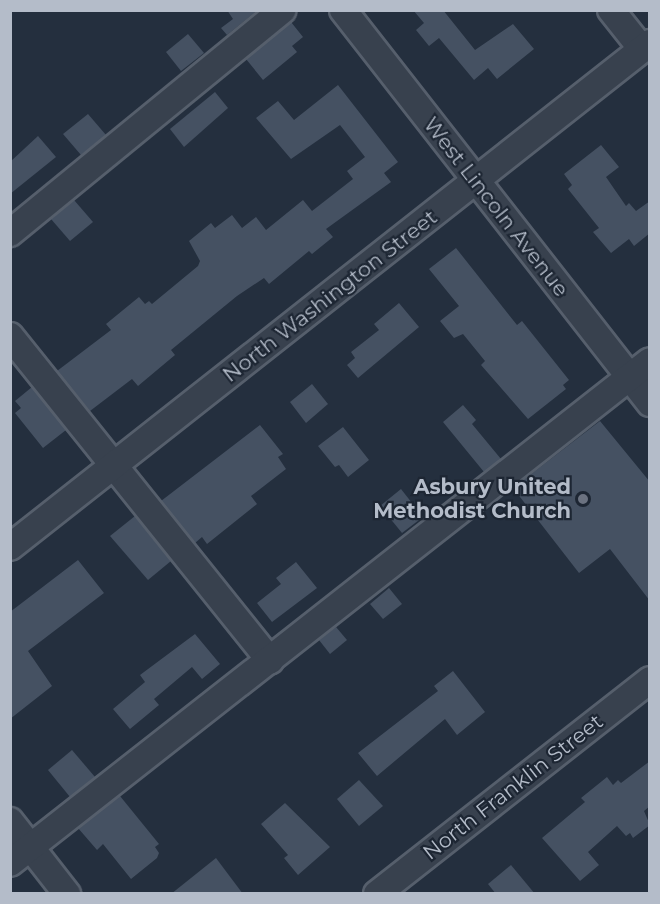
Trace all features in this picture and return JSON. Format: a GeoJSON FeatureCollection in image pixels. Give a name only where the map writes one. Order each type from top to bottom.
{"type":"FeatureCollection","features":[{"type":"Feature","properties":{"kind":"street"},"geometry":{"type":"LineString","coordinates":[[10,233],[282,10]]}},
{"type":"Feature","properties":{"kind":"street","name":"West Lincoln Avenue"},"geometry":{"type":"LineString","coordinates":[[343,10],[650,403]]}},
{"type":"Feature","properties":{"kind":"street"},"geometry":{"type":"LineString","coordinates":[[611,10],[646,46]]}},
{"type":"Feature","properties":{"kind":"street","name":"North Washington Street"},"geometry":{"type":"LineString","coordinates":[[10,547],[646,46]]}},
{"type":"Feature","properties":{"kind":"street"},"geometry":{"type":"LineString","coordinates":[[10,336],[270,661]]}},
{"type":"Feature","properties":{"kind":"street"},"geometry":{"type":"LineString","coordinates":[[10,864],[33,850],[650,361]]}},
{"type":"Feature","properties":{"kind":"street","name":"North Franklin Street"},"geometry":{"type":"LineString","coordinates":[[377,894],[650,680]]}},
{"type":"Feature","properties":{"kind":"street"},"geometry":{"type":"LineString","coordinates":[[10,821],[67,894]]}},
{"type":"Feature","properties":{"kind":"building"},"geometry":{"type":"Polygon","coordinates":[[[227,10],[258,10],[227,35],[221,28],[233,19],[227,10]]]}},
{"type":"Feature","properties":{"kind":"building"},"geometry":{"type":"Polygon","coordinates":[[[413,10],[443,10],[475,50],[513,24],[534,49],[497,79],[488,68],[474,80],[439,38],[429,46],[416,30],[424,23],[413,10]]]}},
{"type":"Feature","properties":{"kind":"building"},"geometry":{"type":"Polygon","coordinates":[[[291,22],[303,37],[292,46],[297,52],[263,80],[246,59],[291,22]]]}},
{"type":"Feature","properties":{"kind":"building"},"geometry":{"type":"Polygon","coordinates":[[[188,34],[204,53],[181,71],[166,52],[188,34]]]}},
{"type":"Feature","properties":{"kind":"building"},"geometry":{"type":"Polygon","coordinates":[[[338,85],[398,162],[384,173],[391,182],[326,229],[333,237],[312,254],[309,251],[269,284],[264,278],[237,296],[171,350],[175,355],[138,386],[132,379],[90,411],[57,371],[111,330],[106,324],[139,297],[145,304],[149,301],[152,304],[198,266],[200,261],[189,241],[211,223],[215,228],[232,215],[242,228],[256,217],[266,230],[303,200],[312,211],[353,179],[347,171],[365,157],[340,125],[291,159],[256,118],[278,101],[294,120],[338,85]]]}},
{"type":"Feature","properties":{"kind":"building"},"geometry":{"type":"Polygon","coordinates":[[[215,92],[228,108],[184,147],[170,129],[215,92]]]}},
{"type":"Feature","properties":{"kind":"building"},"geometry":{"type":"Polygon","coordinates":[[[88,114],[106,135],[81,155],[63,134],[88,114]]]}},
{"type":"Feature","properties":{"kind":"building"},"geometry":{"type":"Polygon","coordinates":[[[38,136],[56,157],[10,194],[10,162],[38,136]]]}},
{"type":"Feature","properties":{"kind":"building"},"geometry":{"type":"Polygon","coordinates":[[[601,145],[619,167],[606,177],[626,206],[629,203],[636,211],[650,201],[650,233],[634,246],[629,239],[611,253],[593,232],[599,228],[568,189],[572,185],[564,174],[601,145]]]}},
{"type":"Feature","properties":{"kind":"building"},"geometry":{"type":"Polygon","coordinates":[[[74,200],[93,222],[70,241],[51,219],[74,200]]]}},
{"type":"Feature","properties":{"kind":"building"},"geometry":{"type":"Polygon","coordinates":[[[456,248],[517,325],[522,321],[569,380],[563,385],[566,389],[528,419],[481,365],[485,361],[463,334],[454,338],[440,321],[459,306],[429,269],[456,248]]]}},
{"type":"Feature","properties":{"kind":"building"},"geometry":{"type":"Polygon","coordinates":[[[399,303],[419,327],[358,378],[347,365],[355,358],[351,352],[379,330],[374,324],[399,303]]]}},
{"type":"Feature","properties":{"kind":"building"},"geometry":{"type":"Polygon","coordinates":[[[312,384],[328,404],[306,423],[290,402],[312,384]]]}},
{"type":"Feature","properties":{"kind":"building"},"geometry":{"type":"Polygon","coordinates":[[[32,387],[66,430],[43,448],[15,413],[21,408],[15,401],[32,387]]]}},
{"type":"Feature","properties":{"kind":"building"},"geometry":{"type":"Polygon","coordinates":[[[463,405],[476,420],[472,424],[501,459],[484,472],[443,422],[463,405]]]}},
{"type":"Feature","properties":{"kind":"building"},"geometry":{"type":"Polygon","coordinates":[[[600,421],[650,482],[650,601],[610,549],[579,573],[513,488],[600,421]]]}},
{"type":"Feature","properties":{"kind":"building"},"geometry":{"type":"Polygon","coordinates":[[[260,425],[283,454],[278,457],[286,469],[251,496],[257,504],[207,544],[202,537],[195,543],[161,501],[260,425]]]}},
{"type":"Feature","properties":{"kind":"building"},"geometry":{"type":"Polygon","coordinates":[[[343,427],[369,460],[348,477],[339,465],[335,467],[318,446],[343,427]]]}},
{"type":"Feature","properties":{"kind":"building"},"geometry":{"type":"Polygon","coordinates":[[[401,489],[423,517],[402,533],[380,506],[401,489]]]}},
{"type":"Feature","properties":{"kind":"building"},"geometry":{"type":"Polygon","coordinates":[[[135,516],[171,561],[148,580],[110,536],[135,516]]]}},
{"type":"Feature","properties":{"kind":"building"},"geometry":{"type":"Polygon","coordinates":[[[78,560],[104,593],[28,651],[52,686],[10,719],[10,612],[78,560]]]}},
{"type":"Feature","properties":{"kind":"building"},"geometry":{"type":"Polygon","coordinates":[[[296,562],[317,588],[272,622],[257,603],[281,584],[276,578],[296,562]]]}},
{"type":"Feature","properties":{"kind":"building"},"geometry":{"type":"Polygon","coordinates":[[[389,588],[402,604],[383,619],[370,604],[389,588]]]}},
{"type":"Feature","properties":{"kind":"building"},"geometry":{"type":"Polygon","coordinates":[[[336,627],[347,640],[330,654],[319,640],[336,627]]]}},
{"type":"Feature","properties":{"kind":"building"},"geometry":{"type":"Polygon","coordinates":[[[195,634],[220,664],[202,679],[192,667],[154,699],[159,705],[130,729],[113,709],[145,682],[140,675],[195,634]]]}},
{"type":"Feature","properties":{"kind":"building"},"geometry":{"type":"Polygon","coordinates":[[[453,671],[485,712],[457,735],[445,719],[377,776],[358,753],[438,691],[434,686],[453,671]]]}},
{"type":"Feature","properties":{"kind":"building"},"geometry":{"type":"Polygon","coordinates":[[[72,750],[95,777],[70,797],[48,770],[72,750]]]}},
{"type":"Feature","properties":{"kind":"building"},"geometry":{"type":"Polygon","coordinates":[[[650,761],[650,806],[644,811],[650,825],[633,838],[630,833],[626,836],[617,826],[588,852],[599,865],[580,881],[542,838],[585,802],[581,798],[607,777],[613,785],[618,780],[621,783],[650,761]]]}},
{"type":"Feature","properties":{"kind":"building"},"geometry":{"type":"Polygon","coordinates":[[[359,780],[383,806],[359,826],[337,799],[359,780]]]}},
{"type":"Feature","properties":{"kind":"building"},"geometry":{"type":"Polygon","coordinates":[[[120,796],[159,844],[155,847],[159,853],[157,858],[131,879],[103,844],[97,850],[78,828],[120,796]]]}},
{"type":"Feature","properties":{"kind":"building"},"geometry":{"type":"Polygon","coordinates":[[[285,803],[330,847],[298,875],[284,858],[288,855],[261,824],[285,803]]]}},
{"type":"Feature","properties":{"kind":"building"},"geometry":{"type":"Polygon","coordinates":[[[216,858],[243,894],[171,894],[216,858]]]}},
{"type":"Feature","properties":{"kind":"building"},"geometry":{"type":"Polygon","coordinates":[[[511,865],[535,894],[496,894],[488,884],[511,865]]]}},
{"type":"Feature","properties":{"kind":"place","name":"Asbury United Methodist Church"},"geometry":{"type":"Point","coordinates":[583,499]}}]}
